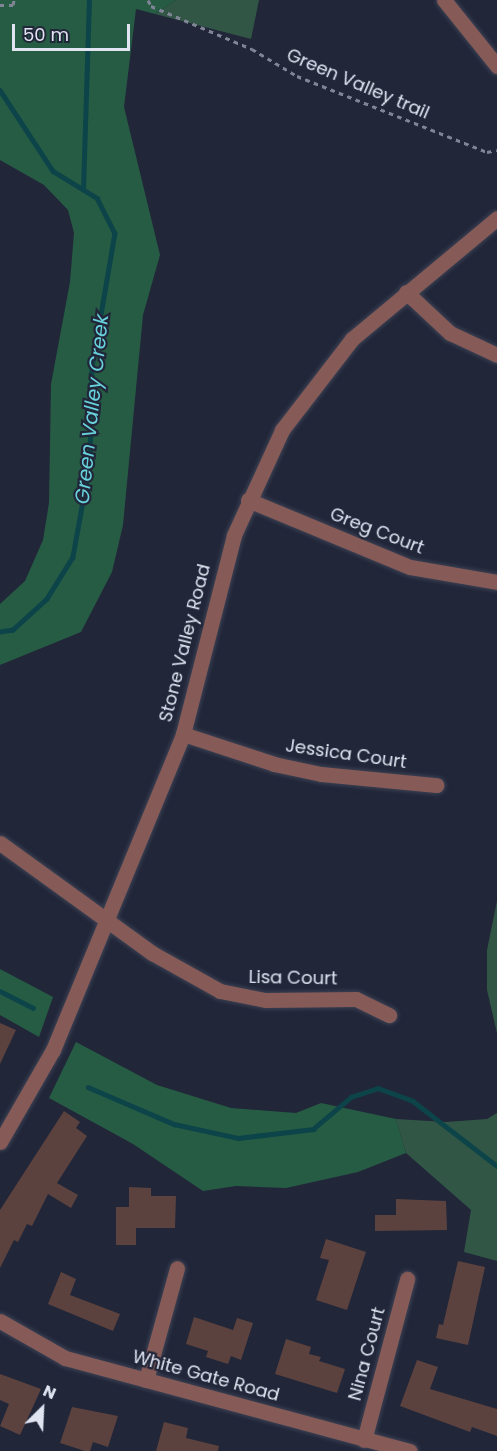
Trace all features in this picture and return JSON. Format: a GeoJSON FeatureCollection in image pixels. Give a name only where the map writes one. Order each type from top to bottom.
{"type":"FeatureCollection","features":[{"type":"Feature","properties":{"kind":"street"},"geometry":{"type":"LineString","coordinates":[[444,0],[497,66]]}},
{"type":"Feature","properties":{"kind":"street","name":"Stone Valley Road"},"geometry":{"type":"LineString","coordinates":[[0,1142],[53,1050],[183,734],[224,571],[248,500],[282,430],[308,392],[352,339],[497,218]]}},
{"type":"Feature","properties":{"kind":"street"},"geometry":{"type":"LineString","coordinates":[[406,292],[450,333],[497,355]]}},
{"type":"Feature","properties":{"kind":"street","name":"Greg Court"},"geometry":{"type":"LineString","coordinates":[[248,500],[410,567],[497,582]]}},
{"type":"Feature","properties":{"kind":"street","name":"Jessica Court"},"geometry":{"type":"LineString","coordinates":[[183,734],[274,764],[321,774],[436,785]]}},
{"type":"Feature","properties":{"kind":"street","name":"Lisa Court"},"geometry":{"type":"LineString","coordinates":[[0,843],[107,921],[185,974],[220,991],[265,1000],[356,999],[389,1016]]}},
{"type":"Feature","properties":{"kind":"street"},"geometry":{"type":"LineString","coordinates":[[146,1380],[177,1268]]}},
{"type":"Feature","properties":{"kind":"street","name":"Nina Court"},"geometry":{"type":"LineString","coordinates":[[364,1440],[407,1279]]}},
{"type":"Feature","properties":{"kind":"street","name":"White Gate Road"},"geometry":{"type":"LineString","coordinates":[[0,1321],[65,1358],[410,1451]]}},
{"type":"Feature","properties":{"kind":"path"},"geometry":{"type":"LineString","coordinates":[[0,5],[13,5],[14,0]]}},
{"type":"Feature","properties":{"kind":"path","name":"Green Valley trail"},"geometry":{"type":"LineString","coordinates":[[148,0],[151,6],[252,49],[297,76],[487,152],[497,150]]}},
{"type":"Feature","properties":{"kind":"green space"},"geometry":{"type":"Polygon","coordinates":[[[0,0],[176,0],[155,14],[136,9],[124,107],[160,255],[143,315],[123,525],[112,572],[81,632],[0,665],[0,604],[25,581],[43,540],[49,503],[51,384],[70,282],[74,233],[68,210],[44,185],[0,160],[0,0]]]}},
{"type":"Feature","properties":{"kind":"green space"},"geometry":{"type":"Polygon","coordinates":[[[176,0],[259,0],[251,39],[155,14],[176,0]]]}},
{"type":"Feature","properties":{"kind":"green space"},"geometry":{"type":"Polygon","coordinates":[[[497,901],[497,1033],[487,990],[487,950],[497,901]]]}},
{"type":"Feature","properties":{"kind":"green space"},"geometry":{"type":"Polygon","coordinates":[[[0,969],[53,997],[39,1037],[0,1015],[0,969]]]}},
{"type":"Feature","properties":{"kind":"green space"},"geometry":{"type":"Polygon","coordinates":[[[76,1042],[157,1085],[231,1108],[296,1113],[321,1103],[396,1119],[406,1153],[358,1172],[286,1188],[236,1186],[203,1191],[133,1144],[49,1098],[76,1042]]]}},
{"type":"Feature","properties":{"kind":"green space"},"geometry":{"type":"Polygon","coordinates":[[[497,1113],[497,1261],[464,1252],[471,1210],[406,1153],[396,1119],[446,1122],[487,1119],[497,1113]]]}},
{"type":"Feature","properties":{"kind":"building"},"geometry":{"type":"Polygon","coordinates":[[[0,1023],[16,1030],[0,1064],[0,1023]]]}},
{"type":"Feature","properties":{"kind":"building"},"geometry":{"type":"Polygon","coordinates":[[[64,1111],[80,1122],[76,1128],[87,1136],[57,1183],[78,1195],[71,1208],[48,1194],[32,1226],[27,1224],[18,1242],[14,1240],[0,1268],[0,1210],[64,1111]]]}},
{"type":"Feature","properties":{"kind":"building"},"geometry":{"type":"Polygon","coordinates":[[[129,1187],[151,1188],[151,1196],[176,1196],[175,1228],[136,1228],[136,1245],[116,1245],[116,1207],[129,1207],[129,1187]]]}},
{"type":"Feature","properties":{"kind":"building"},"geometry":{"type":"Polygon","coordinates":[[[396,1199],[446,1201],[447,1230],[375,1231],[375,1215],[396,1215],[396,1199]]]}},
{"type":"Feature","properties":{"kind":"building"},"geometry":{"type":"Polygon","coordinates":[[[326,1239],[366,1252],[347,1310],[316,1300],[329,1260],[320,1258],[326,1239]]]}},
{"type":"Feature","properties":{"kind":"building"},"geometry":{"type":"Polygon","coordinates":[[[458,1261],[485,1267],[468,1345],[436,1338],[439,1324],[443,1325],[458,1261]]]}},
{"type":"Feature","properties":{"kind":"building"},"geometry":{"type":"Polygon","coordinates":[[[61,1272],[76,1279],[70,1295],[120,1314],[113,1331],[48,1304],[61,1272]]]}},
{"type":"Feature","properties":{"kind":"building"},"geometry":{"type":"Polygon","coordinates":[[[194,1317],[233,1330],[237,1318],[253,1323],[241,1360],[231,1356],[228,1364],[206,1357],[208,1351],[186,1344],[194,1317]]]}},
{"type":"Feature","properties":{"kind":"building"},"geometry":{"type":"Polygon","coordinates":[[[286,1339],[311,1347],[309,1354],[321,1357],[319,1361],[345,1369],[337,1393],[275,1374],[286,1339]]]}},
{"type":"Feature","properties":{"kind":"building"},"geometry":{"type":"Polygon","coordinates":[[[417,1360],[438,1367],[430,1389],[497,1409],[497,1436],[472,1427],[470,1432],[400,1406],[417,1360]]]}},
{"type":"Feature","properties":{"kind":"building"},"geometry":{"type":"Polygon","coordinates":[[[0,1374],[41,1389],[20,1435],[0,1426],[9,1404],[0,1400],[0,1374]]]}},
{"type":"Feature","properties":{"kind":"building"},"geometry":{"type":"Polygon","coordinates":[[[72,1407],[118,1416],[108,1447],[93,1442],[90,1451],[85,1451],[60,1443],[72,1407]]]}},
{"type":"Feature","properties":{"kind":"building"},"geometry":{"type":"Polygon","coordinates":[[[164,1422],[188,1428],[186,1438],[219,1446],[218,1451],[156,1451],[164,1422]]]}},
{"type":"Feature","properties":{"kind":"waterway"},"geometry":{"type":"LineString","coordinates":[[83,190],[89,0]]}},
{"type":"Feature","properties":{"kind":"waterway","name":"Green Valley Creek"},"geometry":{"type":"LineString","coordinates":[[0,90],[53,171],[97,198],[115,233],[92,367],[90,463],[73,557],[47,599],[13,630],[0,632]]}},
{"type":"Feature","properties":{"kind":"waterway"},"geometry":{"type":"LineString","coordinates":[[0,991],[33,1008]]}},
{"type":"Feature","properties":{"kind":"waterway"},"geometry":{"type":"LineString","coordinates":[[88,1087],[174,1124],[238,1138],[313,1129],[351,1097],[378,1088],[413,1101],[497,1166]]}}]}
